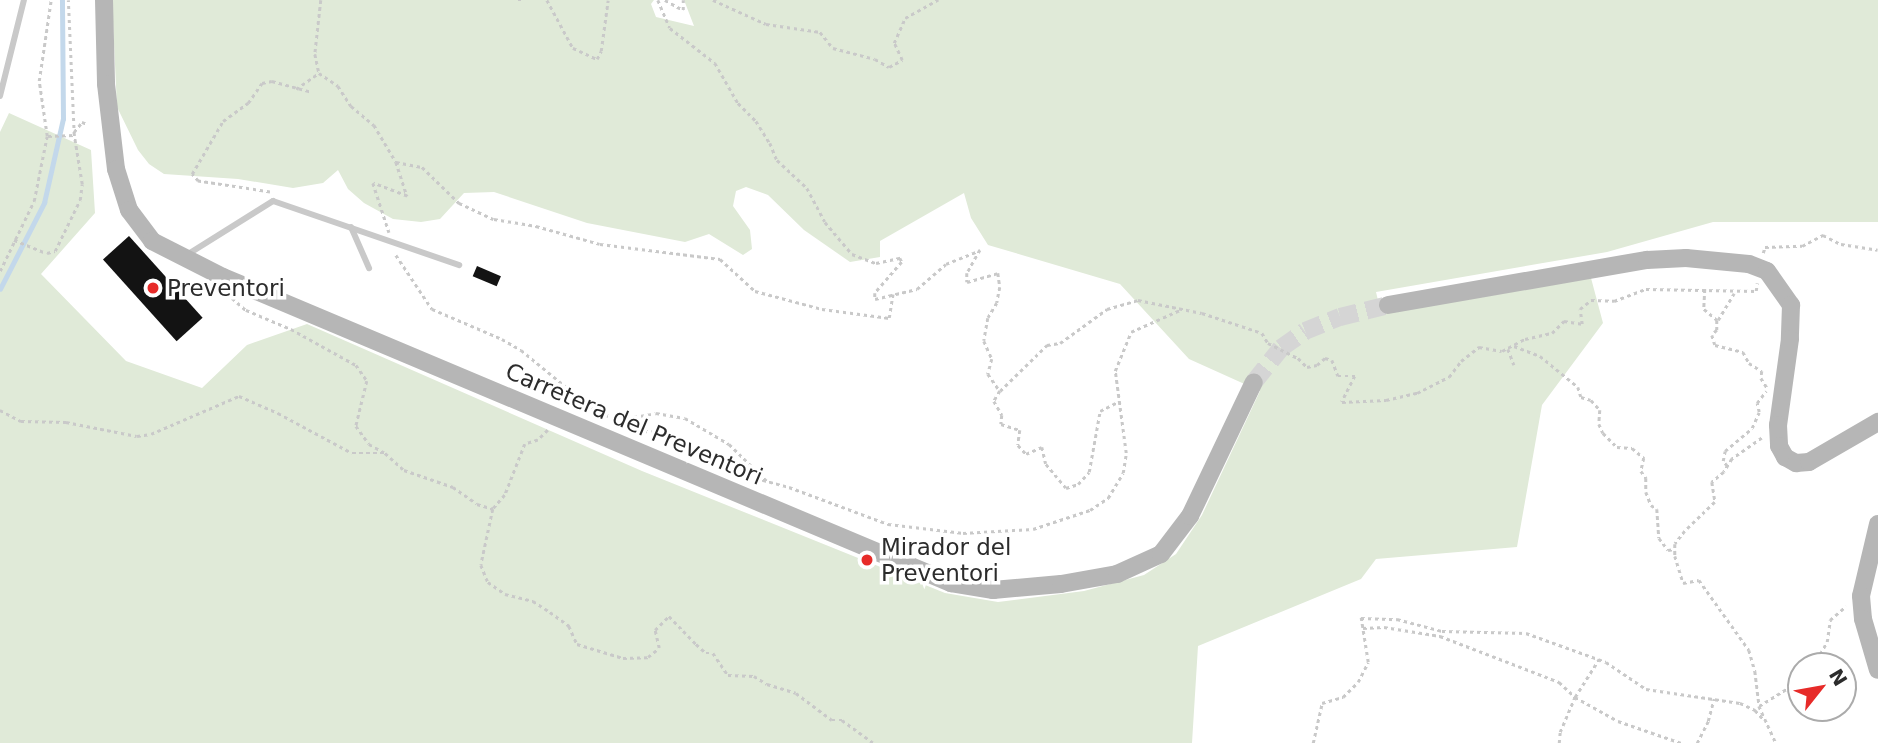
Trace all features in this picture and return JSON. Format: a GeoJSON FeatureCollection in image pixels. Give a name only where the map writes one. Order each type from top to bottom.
{"type":"FeatureCollection","features":[{"type":"Feature","properties":{"kind":"street","name":"Carretera del Preventori"},"geometry":{"type":"LineString","coordinates":[[104,0],[109,126],[122,191],[129,210],[145,234],[223,277],[940,580],[972,588],[1014,589],[1106,577],[1140,566],[1161,554],[1191,516],[1254,382]]}},
{"type":"Feature","properties":{"kind":"street"},"geometry":{"type":"LineString","coordinates":[[1388,305],[1647,260],[1706,259],[1760,267],[1781,287],[1791,305],[1792,327],[1775,393],[1781,452],[1789,461],[1802,464],[1878,422]]}},
{"type":"Feature","properties":{"kind":"street"},"geometry":{"type":"LineString","coordinates":[[1878,524],[1860,596],[1863,620],[1878,670]]}},
{"type":"Feature","properties":{"kind":"lane"},"geometry":{"type":"LineString","coordinates":[[0,96],[24,0]]}},
{"type":"Feature","properties":{"kind":"lane"},"geometry":{"type":"LineString","coordinates":[[184,257],[273,201],[458,265]]}},
{"type":"Feature","properties":{"kind":"lane"},"geometry":{"type":"LineString","coordinates":[[351,228],[369,268]]}},
{"type":"Feature","properties":{"kind":"path"},"geometry":{"type":"LineString","coordinates":[[0,271],[34,201],[47,136],[40,81],[51,0]]}},
{"type":"Feature","properties":{"kind":"path"},"geometry":{"type":"LineString","coordinates":[[14,240],[47,253],[55,251],[80,200],[82,184],[74,134],[68,0]]}},
{"type":"Feature","properties":{"kind":"path"},"geometry":{"type":"LineString","coordinates":[[321,0],[315,54],[319,73],[338,86],[351,106],[374,125],[396,162],[407,196],[373,183],[400,265],[432,309],[467,322],[521,350],[582,403],[594,407],[598,413],[644,431],[659,432],[696,459]]}},
{"type":"Feature","properties":{"kind":"path"},"geometry":{"type":"LineString","coordinates":[[518,0],[524,0]]}},
{"type":"Feature","properties":{"kind":"path"},"geometry":{"type":"LineString","coordinates":[[547,0],[573,48],[597,59],[601,51],[608,0]]}},
{"type":"Feature","properties":{"kind":"path"},"geometry":{"type":"LineString","coordinates":[[658,0],[670,28],[715,63],[738,103],[756,121],[777,160],[807,188],[825,222],[852,254],[876,262],[900,258],[902,262],[875,293],[875,299],[917,289],[946,264],[980,250],[967,274],[967,282],[998,273],[1000,287],[997,303],[988,318],[984,341],[992,359],[988,374],[1000,391]]}},
{"type":"Feature","properties":{"kind":"path"},"geometry":{"type":"LineString","coordinates":[[665,0],[683,10],[683,0]]}},
{"type":"Feature","properties":{"kind":"path"},"geometry":{"type":"LineString","coordinates":[[713,0],[766,24],[820,32],[833,48],[875,59],[889,68],[902,60],[902,55],[894,43],[905,18],[938,0]]}},
{"type":"Feature","properties":{"kind":"path"},"geometry":{"type":"LineString","coordinates":[[296,89],[319,73]]}},
{"type":"Feature","properties":{"kind":"path"},"geometry":{"type":"LineString","coordinates":[[273,201],[273,193],[198,181],[192,174],[223,121],[248,103],[262,83],[272,81],[312,92]]}},
{"type":"Feature","properties":{"kind":"path"},"geometry":{"type":"LineString","coordinates":[[74,134],[82,122],[87,124]]}},
{"type":"Feature","properties":{"kind":"path"},"geometry":{"type":"LineString","coordinates":[[47,136],[74,134]]}},
{"type":"Feature","properties":{"kind":"path"},"geometry":{"type":"LineString","coordinates":[[396,162],[422,167],[459,203],[494,219],[536,226],[600,244],[720,259],[755,291],[822,309],[889,318],[894,294]]}},
{"type":"Feature","properties":{"kind":"path"},"geometry":{"type":"LineString","coordinates":[[1118,402],[1100,411],[1089,472],[1078,484],[1066,488],[1045,464],[1042,447],[1026,454],[1018,444],[1020,430],[1001,424],[1002,415],[994,401],[1000,391],[1046,345],[1060,343],[1107,309],[1138,300],[1202,313],[1262,333],[1268,343],[1298,358],[1307,366],[1317,365],[1325,358],[1332,360],[1338,376],[1355,376],[1342,402],[1386,400],[1417,393],[1449,377],[1461,361],[1479,347],[1502,351],[1525,339],[1552,333],[1563,321],[1582,324],[1580,309],[1591,300],[1614,301],[1646,289],[1705,289],[1734,293],[1744,289],[1756,291],[1765,247],[1775,244],[1802,246],[1817,235],[1833,238],[1841,244],[1878,250]]}},
{"type":"Feature","properties":{"kind":"path"},"geometry":{"type":"LineString","coordinates":[[1705,289],[1704,309],[1717,320]]}},
{"type":"Feature","properties":{"kind":"path"},"geometry":{"type":"LineString","coordinates":[[1727,467],[1723,461],[1724,451],[1752,428],[1759,412],[1757,403],[1775,393],[1761,378],[1762,371],[1749,363],[1743,352],[1715,345],[1712,335],[1717,330],[1717,320],[1734,293]]}},
{"type":"Feature","properties":{"kind":"path"},"geometry":{"type":"LineString","coordinates":[[229,295],[246,310],[291,329],[356,365],[367,381],[356,426],[369,444],[385,453],[404,470],[453,487],[477,504],[493,509]]}},
{"type":"Feature","properties":{"kind":"path"},"geometry":{"type":"LineString","coordinates":[[619,419],[656,413],[685,418],[729,444],[768,481],[888,524],[963,533],[1033,529],[1100,504],[1123,473],[1126,453],[1115,371],[1131,332],[1180,310]]}},
{"type":"Feature","properties":{"kind":"path"},"geometry":{"type":"LineString","coordinates":[[1514,346],[1539,356],[1578,387],[1581,397],[1591,400],[1600,410],[1599,424],[1603,433],[1617,447],[1632,448],[1644,458],[1641,471],[1646,478],[1646,492],[1651,505],[1657,509],[1659,538],[1668,550],[1675,549]]}},
{"type":"Feature","properties":{"kind":"path"},"geometry":{"type":"LineString","coordinates":[[1508,349],[1514,365]]}},
{"type":"Feature","properties":{"kind":"path"},"geometry":{"type":"LineString","coordinates":[[0,410],[20,421],[66,422],[137,436],[151,434],[239,396],[278,413],[352,453],[385,453]]}},
{"type":"Feature","properties":{"kind":"path"},"geometry":{"type":"LineString","coordinates":[[555,418],[538,440],[525,444],[505,495],[493,509],[481,565],[488,582],[505,594],[533,601],[569,626],[577,643],[623,658],[648,657],[659,648],[655,630],[669,616],[706,653],[713,653],[728,675],[754,676],[767,684],[796,693],[832,720],[842,720],[874,743]]}},
{"type":"Feature","properties":{"kind":"path"},"geometry":{"type":"LineString","coordinates":[[1776,743],[1759,706],[1755,670],[1749,650],[1699,580],[1683,583],[1675,549],[1685,531],[1716,502],[1712,482],[1732,459],[1778,425]]}},
{"type":"Feature","properties":{"kind":"path"},"geometry":{"type":"LineString","coordinates":[[714,467],[724,469]]}},
{"type":"Feature","properties":{"kind":"path"},"geometry":{"type":"LineString","coordinates":[[1821,652],[1827,642],[1830,620],[1860,596]]}},
{"type":"Feature","properties":{"kind":"path"},"geometry":{"type":"LineString","coordinates":[[1313,743],[1322,703],[1343,697],[1358,682],[1368,662],[1361,618],[1374,617],[1397,619],[1442,631],[1526,633],[1599,659],[1625,671],[1646,688],[1748,705],[1764,720]]}},
{"type":"Feature","properties":{"kind":"path"},"geometry":{"type":"LineString","coordinates":[[1363,628],[1384,627],[1440,636],[1559,682],[1575,697],[1642,731],[1681,743]]}},
{"type":"Feature","properties":{"kind":"path"},"geometry":{"type":"LineString","coordinates":[[1559,743],[1560,732],[1575,697],[1599,659]]}},
{"type":"Feature","properties":{"kind":"path"},"geometry":{"type":"LineString","coordinates":[[1759,706],[1787,689]]}},
{"type":"Feature","properties":{"kind":"path"},"geometry":{"type":"LineString","coordinates":[[1697,743],[1708,721],[1714,699]]}},
{"type":"Feature","properties":{"kind":"green space"},"geometry":{"type":"Polygon","coordinates":[[[112,0],[654,0],[651,4],[656,17],[694,26],[684,0],[1878,0],[1878,222],[1713,222],[1607,252],[1376,292],[1381,313],[1591,278],[1603,323],[1542,405],[1517,547],[1376,559],[1361,579],[1198,646],[1192,743],[0,743],[0,132],[9,113],[91,150],[95,213],[41,274],[126,361],[202,388],[247,345],[307,324],[642,471],[945,593],[998,602],[1084,591],[1144,575],[1176,554],[1202,515],[1260,391],[1189,359],[1120,284],[988,245],[971,218],[964,193],[880,241],[880,257],[850,262],[804,230],[768,195],[746,187],[736,191],[733,206],[750,230],[752,249],[743,255],[709,234],[685,242],[587,223],[494,192],[464,193],[440,219],[421,222],[393,219],[364,203],[348,189],[338,170],[323,183],[293,188],[238,179],[164,174],[149,164],[138,150],[117,107],[112,0]]]}},
{"type":"Feature","properties":{"kind":"building","name":"Preventori"},"geometry":{"type":"Polygon","coordinates":[[[129,236],[203,318],[177,341],[103,259],[129,236]]]}},
{"type":"Feature","properties":{"kind":"building"},"geometry":{"type":"Polygon","coordinates":[[[477,266],[501,276],[497,286],[473,276],[477,266]]]}},
{"type":"Feature","properties":{"kind":"waterway"},"geometry":{"type":"LineString","coordinates":[[0,289],[44,203],[63,119],[62,0]]}},
{"type":"Feature","properties":{"kind":"tunnel"},"geometry":{"type":"LineString","coordinates":[[1254,382],[1281,348],[1305,331],[1340,317],[1388,305]]}},
{"type":"Feature","properties":{"kind":"place","name":"Preventori"},"geometry":{"type":"Point","coordinates":[153,288]}},
{"type":"Feature","properties":{"kind":"place","name":"Mirador del Preventori"},"geometry":{"type":"Point","coordinates":[867,560]}}]}
